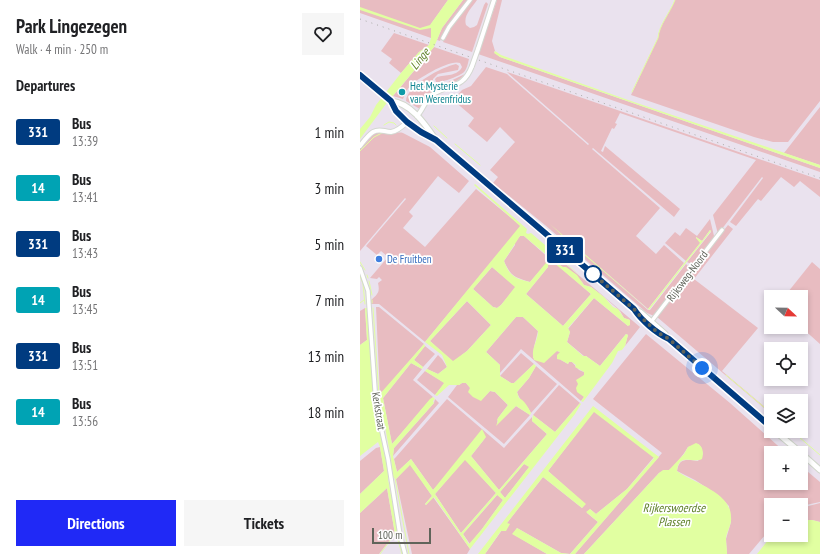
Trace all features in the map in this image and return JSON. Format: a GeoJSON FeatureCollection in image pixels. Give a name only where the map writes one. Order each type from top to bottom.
{"type":"FeatureCollection","features":[{"type":"Feature","properties":{"kind":"main road"},"geometry":{"type":"LineString","coordinates":[[360,75],[391,100],[409,109],[424,122],[436,140]]}},
{"type":"Feature","properties":{"kind":"main road"},"geometry":{"type":"LineString","coordinates":[[391,100],[400,116],[415,128],[436,140],[764,421]]}},
{"type":"Feature","properties":{"kind":"main road"},"geometry":{"type":"LineString","coordinates":[[400,116],[403,110],[409,109]]}},
{"type":"Feature","properties":{"kind":"main road"},"geometry":{"type":"LineString","coordinates":[[415,128],[421,127],[424,122]]}},
{"type":"Feature","properties":{"kind":"main road"},"geometry":{"type":"LineString","coordinates":[[783,438],[793,446]]}},
{"type":"Feature","properties":{"kind":"main road"},"geometry":{"type":"LineString","coordinates":[[808,459],[820,470]]}},
{"type":"Feature","properties":{"kind":"street"},"geometry":{"type":"LineString","coordinates":[[443,38],[449,27],[470,0]]}},
{"type":"Feature","properties":{"kind":"street"},"geometry":{"type":"LineString","coordinates":[[417,116],[430,97],[462,82],[466,77],[472,66],[494,0]]}},
{"type":"Feature","properties":{"kind":"street"},"geometry":{"type":"LineString","coordinates":[[360,146],[374,131],[380,130],[390,132],[401,127],[407,122]]}},
{"type":"Feature","properties":{"kind":"street","name":"Rijksweg-Noord"},"geometry":{"type":"LineString","coordinates":[[650,323],[722,230]]}},
{"type":"Feature","properties":{"kind":"street","name":"Kerkstraat"},"geometry":{"type":"LineString","coordinates":[[360,268],[368,291],[376,404],[405,554]]}},
{"type":"Feature","properties":{"kind":"shaded area"},"geometry":{"type":"Polygon","coordinates":[[[360,0],[448,0],[431,24],[431,38],[360,13],[360,0]]]}},
{"type":"Feature","properties":{"kind":"shaded area"},"geometry":{"type":"Polygon","coordinates":[[[463,0],[469,0],[447,26],[440,41],[437,40],[442,28],[463,0]]]}},
{"type":"Feature","properties":{"kind":"shaded area"},"geometry":{"type":"Polygon","coordinates":[[[472,0],[477,0],[468,12],[465,21],[466,25],[470,28],[477,25],[484,5],[486,2],[488,4],[472,52],[443,42],[453,24],[472,0]]]}},
{"type":"Feature","properties":{"kind":"shaded area"},"geometry":{"type":"Polygon","coordinates":[[[497,0],[502,0],[492,41],[494,52],[500,57],[820,168],[820,172],[478,54],[497,0]]]}},
{"type":"Feature","properties":{"kind":"shaded area"},"geometry":{"type":"Polygon","coordinates":[[[675,0],[820,0],[820,101],[788,142],[773,142],[754,137],[631,95],[658,38],[662,24],[675,0]]]}},
{"type":"Feature","properties":{"kind":"shaded area"},"geometry":{"type":"Polygon","coordinates":[[[394,33],[429,45],[419,52],[401,73],[389,63],[392,59],[381,51],[394,33]]]}},
{"type":"Feature","properties":{"kind":"shaded area"},"geometry":{"type":"Polygon","coordinates":[[[434,47],[469,59],[465,71],[462,74],[450,79],[436,82],[435,79],[437,77],[454,74],[462,67],[460,63],[442,66],[411,85],[405,93],[403,99],[393,96],[434,47]]]}},
{"type":"Feature","properties":{"kind":"shaded area"},"geometry":{"type":"Polygon","coordinates":[[[456,64],[459,66],[458,70],[438,74],[433,79],[433,82],[436,85],[442,85],[465,74],[453,83],[431,93],[426,98],[420,109],[406,101],[412,89],[419,83],[434,73],[456,64]]]}},
{"type":"Feature","properties":{"kind":"shaded area"},"geometry":{"type":"Polygon","coordinates":[[[486,67],[507,74],[588,145],[589,144],[507,72],[820,180],[820,197],[800,181],[794,187],[781,177],[761,201],[758,199],[736,226],[730,222],[763,178],[762,177],[718,234],[713,215],[756,160],[620,113],[615,123],[617,124],[614,129],[612,128],[601,151],[603,152],[605,146],[680,209],[674,217],[593,148],[592,149],[660,208],[636,236],[656,254],[664,245],[684,263],[648,309],[550,224],[648,310],[650,310],[686,264],[690,270],[654,316],[647,313],[545,225],[493,183],[498,177],[490,170],[515,142],[500,127],[487,142],[468,126],[474,118],[453,100],[462,90],[471,86],[486,67]]]}},
{"type":"Feature","properties":{"kind":"shaded area"},"geometry":{"type":"Polygon","coordinates":[[[820,107],[820,165],[784,153],[820,107]]]}},
{"type":"Feature","properties":{"kind":"shaded area"},"geometry":{"type":"Polygon","coordinates":[[[380,132],[391,134],[403,133],[430,147],[469,181],[459,193],[438,176],[409,212],[413,216],[403,228],[425,247],[476,189],[521,226],[425,342],[379,304],[371,304],[371,300],[379,291],[378,283],[382,280],[379,277],[377,279],[370,278],[388,257],[381,251],[377,255],[366,246],[406,199],[405,198],[360,251],[360,149],[375,133],[380,132]]]}},
{"type":"Feature","properties":{"kind":"shaded area"},"geometry":{"type":"Polygon","coordinates":[[[710,219],[714,239],[693,265],[687,262],[711,232],[710,230],[702,241],[696,237],[701,242],[686,261],[665,243],[675,232],[680,236],[686,228],[697,236],[710,219]]]}},
{"type":"Feature","properties":{"kind":"shaded area"},"geometry":{"type":"Polygon","coordinates":[[[728,225],[733,229],[694,279],[758,328],[722,371],[764,406],[764,408],[657,317],[728,225]]]}},
{"type":"Feature","properties":{"kind":"shaded area"},"geometry":{"type":"Polygon","coordinates":[[[520,236],[524,236],[550,259],[530,282],[514,276],[504,261],[520,236]]]}},
{"type":"Feature","properties":{"kind":"shaded area"},"geometry":{"type":"Polygon","coordinates":[[[556,256],[640,327],[625,346],[628,335],[626,334],[600,366],[584,356],[567,342],[570,332],[568,329],[594,298],[628,326],[630,320],[624,318],[620,311],[604,297],[591,287],[584,285],[556,262],[554,259],[556,256]]]}},
{"type":"Feature","properties":{"kind":"shaded area"},"geometry":{"type":"Polygon","coordinates":[[[553,261],[591,294],[563,326],[526,294],[548,267],[548,265],[553,261]]]}},
{"type":"Feature","properties":{"kind":"shaded area"},"geometry":{"type":"Polygon","coordinates":[[[812,262],[820,269],[820,344],[808,333],[808,290],[790,290],[812,262]]]}},
{"type":"Feature","properties":{"kind":"shaded area"},"geometry":{"type":"Polygon","coordinates":[[[492,267],[516,287],[497,308],[493,307],[473,289],[492,267]]]}},
{"type":"Feature","properties":{"kind":"shaded area"},"geometry":{"type":"Polygon","coordinates":[[[467,301],[491,325],[467,351],[453,362],[430,341],[467,301]]]}},
{"type":"Feature","properties":{"kind":"shaded area"},"geometry":{"type":"Polygon","coordinates":[[[376,307],[379,307],[424,344],[380,395],[376,307]]]}},
{"type":"Feature","properties":{"kind":"shaded area"},"geometry":{"type":"Polygon","coordinates":[[[365,308],[367,340],[360,345],[360,311],[365,308]]]}},
{"type":"Feature","properties":{"kind":"shaded area"},"geometry":{"type":"Polygon","coordinates":[[[516,317],[523,317],[538,331],[533,358],[557,351],[560,352],[561,360],[568,364],[569,362],[572,362],[579,370],[584,372],[584,375],[578,384],[584,397],[581,401],[521,349],[499,374],[500,365],[486,352],[516,317]]]}},
{"type":"Feature","properties":{"kind":"shaded area"},"geometry":{"type":"Polygon","coordinates":[[[646,334],[730,403],[764,433],[764,438],[769,438],[778,446],[764,446],[764,490],[808,490],[808,472],[820,482],[820,502],[808,505],[808,498],[764,498],[764,536],[749,554],[727,554],[726,539],[731,522],[729,506],[719,496],[695,480],[677,471],[680,463],[684,460],[698,461],[703,454],[701,447],[698,444],[688,447],[679,460],[669,470],[659,473],[584,554],[575,554],[662,453],[593,399],[646,334]]]}},
{"type":"Feature","properties":{"kind":"shaded area"},"geometry":{"type":"Polygon","coordinates":[[[425,346],[435,354],[423,367],[414,360],[425,346]]]}},
{"type":"Feature","properties":{"kind":"shaded area"},"geometry":{"type":"Polygon","coordinates":[[[521,353],[534,364],[514,383],[511,383],[500,376],[521,353]]]}},
{"type":"Feature","properties":{"kind":"shaded area"},"geometry":{"type":"Polygon","coordinates":[[[438,355],[447,367],[438,374],[427,369],[438,355]]]}},
{"type":"Feature","properties":{"kind":"shaded area"},"geometry":{"type":"Polygon","coordinates":[[[411,363],[422,369],[413,380],[433,397],[392,444],[383,398],[411,363]]]}},
{"type":"Feature","properties":{"kind":"shaded area"},"geometry":{"type":"Polygon","coordinates":[[[536,366],[557,384],[531,413],[517,392],[529,378],[536,366]]]}},
{"type":"Feature","properties":{"kind":"shaded area"},"geometry":{"type":"Polygon","coordinates":[[[425,371],[445,383],[435,395],[417,380],[425,371]]]}},
{"type":"Feature","properties":{"kind":"shaded area"},"geometry":{"type":"Polygon","coordinates":[[[466,383],[481,400],[490,391],[495,392],[508,405],[498,418],[497,424],[516,406],[530,415],[504,444],[448,397],[457,385],[466,383]]]}},
{"type":"Feature","properties":{"kind":"shaded area"},"geometry":{"type":"Polygon","coordinates":[[[559,385],[580,403],[555,432],[533,415],[559,385]]]}},
{"type":"Feature","properties":{"kind":"shaded area"},"geometry":{"type":"Polygon","coordinates":[[[435,399],[439,403],[393,456],[394,448],[434,403],[435,399]]]}},
{"type":"Feature","properties":{"kind":"shaded area"},"geometry":{"type":"Polygon","coordinates":[[[447,399],[504,448],[532,417],[532,421],[547,434],[499,490],[471,456],[486,437],[433,490],[411,459],[397,472],[394,459],[447,399]]]}},
{"type":"Feature","properties":{"kind":"shaded area"},"geometry":{"type":"Polygon","coordinates":[[[594,411],[654,457],[627,489],[596,514],[590,509],[587,513],[598,522],[570,554],[561,553],[517,528],[513,534],[547,554],[485,554],[543,477],[582,508],[585,504],[548,471],[594,411]]]}},
{"type":"Feature","properties":{"kind":"shaded area"},"geometry":{"type":"Polygon","coordinates":[[[380,447],[384,471],[360,494],[360,461],[376,448],[380,447]]]}},
{"type":"Feature","properties":{"kind":"shaded area"},"geometry":{"type":"Polygon","coordinates":[[[465,459],[496,493],[461,533],[435,494],[465,459]]]}},
{"type":"Feature","properties":{"kind":"shaded area"},"geometry":{"type":"Polygon","coordinates":[[[410,464],[432,496],[425,504],[426,505],[433,497],[470,549],[467,554],[412,554],[396,479],[410,464]]]}},
{"type":"Feature","properties":{"kind":"shaded area"},"geometry":{"type":"Polygon","coordinates":[[[524,464],[530,466],[505,498],[500,492],[524,464]]]}},
{"type":"Feature","properties":{"kind":"shaded area"},"geometry":{"type":"Polygon","coordinates":[[[387,488],[395,534],[379,554],[360,554],[360,513],[387,488]]]}},
{"type":"Feature","properties":{"kind":"shaded area"},"geometry":{"type":"Polygon","coordinates":[[[498,494],[503,500],[470,544],[463,534],[498,494]]]}},
{"type":"Feature","properties":{"kind":"shaded area"},"geometry":{"type":"Polygon","coordinates":[[[820,503],[820,522],[808,520],[808,506],[820,503]]]}},
{"type":"Feature","properties":{"kind":"water","name":"Linge"},"geometry":{"type":"Polygon","coordinates":[[[448,0],[463,0],[442,28],[434,47],[386,104],[360,139],[360,129],[370,117],[376,105],[419,52],[429,45],[431,28],[420,30],[360,10],[360,7],[420,28],[430,25],[448,0]]]}},
{"type":"Feature","properties":{"kind":"water"},"geometry":{"type":"Polygon","coordinates":[[[495,51],[501,55],[628,100],[820,165],[820,168],[500,57],[494,53],[495,51]]]}},
{"type":"Feature","properties":{"kind":"water"},"geometry":{"type":"Polygon","coordinates":[[[475,184],[527,229],[526,233],[531,233],[582,277],[556,256],[554,259],[556,263],[566,267],[577,275],[584,285],[591,287],[604,297],[613,307],[618,309],[624,318],[630,320],[630,325],[628,326],[594,298],[568,328],[570,332],[567,342],[583,356],[586,356],[600,366],[626,334],[628,335],[625,346],[622,350],[618,351],[612,363],[583,402],[581,401],[584,397],[577,392],[576,388],[578,384],[576,380],[584,375],[584,372],[575,367],[576,365],[572,362],[569,362],[568,364],[557,359],[557,355],[560,352],[557,351],[544,363],[534,360],[533,353],[538,331],[523,317],[516,317],[486,352],[500,365],[500,376],[511,383],[514,383],[534,364],[536,366],[529,378],[517,392],[519,398],[525,402],[529,409],[531,413],[530,415],[516,406],[496,426],[498,418],[508,405],[495,392],[490,391],[481,401],[473,397],[468,392],[470,388],[466,383],[449,385],[437,396],[435,395],[444,383],[425,371],[427,369],[438,374],[447,367],[442,355],[425,342],[520,226],[474,185],[475,184]],[[520,236],[504,261],[511,274],[530,282],[550,258],[524,236],[520,236]],[[553,262],[548,265],[548,267],[526,294],[563,326],[591,294],[553,262]],[[492,267],[473,289],[493,307],[497,308],[515,287],[492,267]],[[467,301],[430,341],[453,361],[467,351],[491,325],[467,301]]]}},
{"type":"Feature","properties":{"kind":"water"},"geometry":{"type":"Polygon","coordinates":[[[550,224],[648,309],[700,243],[696,237],[702,241],[710,230],[711,231],[649,310],[550,224]]]}},
{"type":"Feature","properties":{"kind":"water"},"geometry":{"type":"Polygon","coordinates":[[[365,308],[368,309],[374,405],[389,476],[388,479],[398,533],[395,534],[387,488],[360,513],[360,494],[384,471],[378,442],[360,456],[360,345],[367,340],[365,308]]]}},
{"type":"Feature","properties":{"kind":"water"},"geometry":{"type":"Polygon","coordinates":[[[424,344],[425,346],[414,360],[423,367],[422,369],[411,363],[383,398],[392,444],[430,399],[433,397],[435,399],[433,401],[434,403],[394,448],[393,456],[397,472],[411,459],[433,490],[482,429],[486,437],[471,456],[499,490],[547,434],[532,421],[533,415],[555,432],[580,403],[581,404],[575,414],[470,549],[434,497],[426,505],[425,504],[432,496],[410,465],[396,479],[393,477],[379,395],[424,344]],[[465,460],[435,494],[461,533],[496,493],[465,460]],[[524,464],[500,492],[505,498],[529,467],[524,464]],[[497,495],[463,534],[469,544],[503,500],[497,495]]]}},
{"type":"Feature","properties":{"kind":"water"},"geometry":{"type":"Polygon","coordinates":[[[593,406],[659,457],[575,554],[570,554],[598,522],[586,512],[590,509],[596,514],[627,489],[654,458],[594,412],[548,471],[586,504],[582,508],[543,477],[507,523],[510,524],[506,531],[501,531],[485,554],[478,554],[593,406]]]}},
{"type":"Feature","properties":{"kind":"water","name":"Rijkerswoerdse Plassen"},"geometry":{"type":"Polygon","coordinates":[[[696,443],[702,450],[702,459],[683,460],[678,465],[677,471],[710,489],[725,501],[729,508],[731,520],[726,538],[727,554],[584,554],[659,473],[663,470],[669,470],[684,454],[688,447],[696,443]]]}},
{"type":"Feature","properties":{"kind":"water"},"geometry":{"type":"Polygon","coordinates":[[[808,520],[820,522],[820,554],[757,554],[766,542],[808,542],[808,520]]]}},
{"type":"Feature","properties":{"kind":"water"},"geometry":{"type":"Polygon","coordinates":[[[517,528],[561,553],[570,554],[547,554],[512,534],[517,528]]]}},
{"type":"Feature","properties":{"kind":"waterway"},"geometry":{"type":"LineString","coordinates":[[632,92],[658,38],[662,24],[675,0]]}},
{"type":"Feature","properties":{"kind":"waterway"},"geometry":{"type":"LineString","coordinates":[[384,125],[389,122],[396,125]]}},
{"type":"Feature","properties":{"kind":"waterway"},"geometry":{"type":"LineString","coordinates":[[434,126],[447,138]]}},
{"type":"Feature","properties":{"kind":"waterway"},"geometry":{"type":"LineString","coordinates":[[360,151],[374,137],[382,133]]}},
{"type":"Feature","properties":{"kind":"waterway"},"geometry":{"type":"LineString","coordinates":[[455,144],[480,165]]}},
{"type":"Feature","properties":{"kind":"waterway"},"geometry":{"type":"LineString","coordinates":[[360,262],[365,270]]}},
{"type":"Feature","properties":{"kind":"waterway"},"geometry":{"type":"LineString","coordinates":[[360,276],[363,284],[365,304]]}},
{"type":"Feature","properties":{"kind":"waterway"},"geometry":{"type":"LineString","coordinates":[[369,281],[372,295]]}},
{"type":"Feature","properties":{"kind":"waterway"},"geometry":{"type":"LineString","coordinates":[[360,303],[364,300]]}},
{"type":"Feature","properties":{"kind":"waterway"},"geometry":{"type":"LineString","coordinates":[[373,308],[379,395]]}},
{"type":"Feature","properties":{"kind":"waterway"},"geometry":{"type":"LineString","coordinates":[[726,375],[764,407]]}},
{"type":"Feature","properties":{"kind":"waterway"},"geometry":{"type":"LineString","coordinates":[[800,438],[820,455]]}},
{"type":"Feature","properties":{"kind":"waterway"},"geometry":{"type":"LineString","coordinates":[[395,478],[409,554]]}},
{"type":"Feature","properties":{"kind":"waterway"},"geometry":{"type":"LineString","coordinates":[[396,533],[402,554]]}},
{"type":"Feature","properties":{"kind":"waterway"},"geometry":{"type":"LineString","coordinates":[[380,554],[395,534]]}},
{"type":"Feature","properties":{"kind":"railway"},"geometry":{"type":"LineString","coordinates":[[360,19],[820,178]]}},
{"type":"Feature","properties":{"kind":"bus line","name":"331"},"geometry":{"type":"LineString","coordinates":[[360,75],[391,101],[396,111],[407,122],[436,140],[634,309],[636,313],[657,332],[669,339],[764,421]]}},
{"type":"Feature","properties":{"kind":"place","name":"Het Mysterie van Werenfridus"},"geometry":{"type":"Point","coordinates":[402,92]}},
{"type":"Feature","properties":{"kind":"place","name":"De Fruitben"},"geometry":{"type":"Point","coordinates":[379,259]}},
{"type":"Feature","properties":{"kind":"route"},"geometry":{"type":"LineString","coordinates":[[593,274],[592,273],[634,309],[636,313],[649,325],[664,337],[669,339],[702,368]]}}]}
